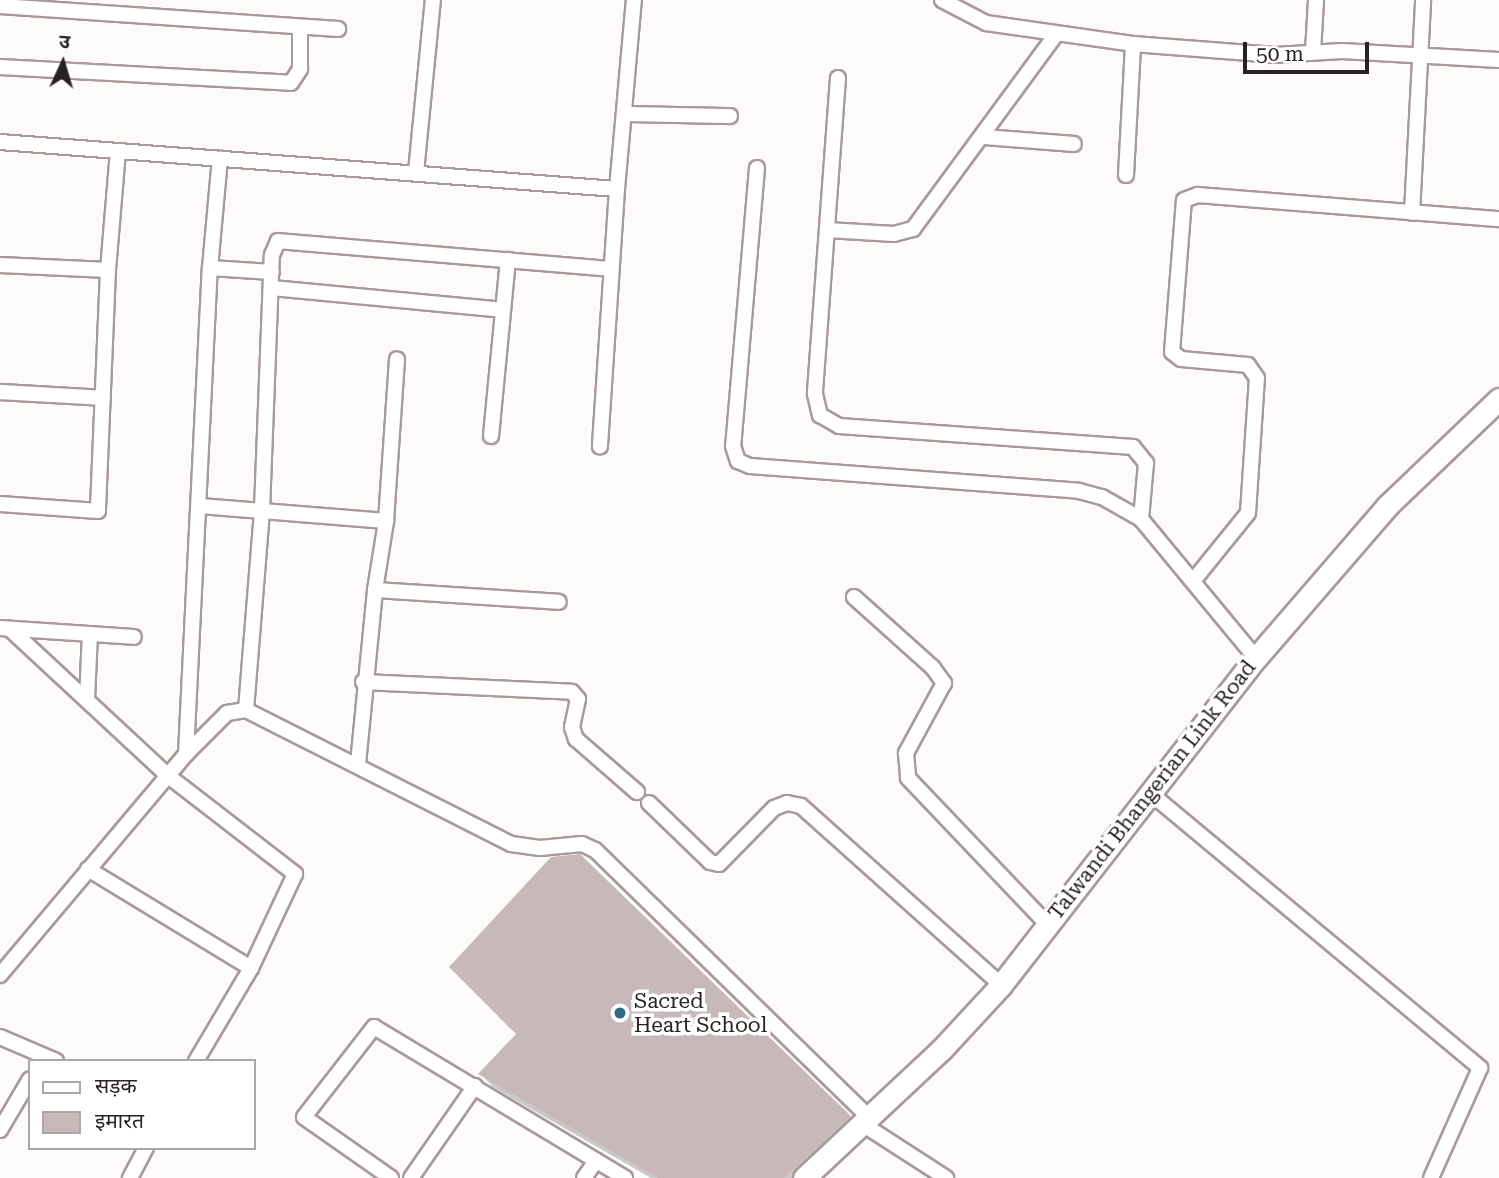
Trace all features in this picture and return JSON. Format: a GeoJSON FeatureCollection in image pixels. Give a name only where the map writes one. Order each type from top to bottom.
{"type":"FeatureCollection","features":[{"type":"Feature","properties":{"kind":"street"},"geometry":{"type":"LineString","coordinates":[[416,172],[433,0]]}},
{"type":"Feature","properties":{"kind":"street"},"geometry":{"type":"LineString","coordinates":[[600,446],[609,269],[634,0]]}},
{"type":"Feature","properties":{"kind":"street"},"geometry":{"type":"LineString","coordinates":[[942,0],[1056,34],[1133,44],[1276,55],[1314,52],[1499,60]]}},
{"type":"Feature","properties":{"kind":"street"},"geometry":{"type":"LineString","coordinates":[[1314,52],[1317,0]]}},
{"type":"Feature","properties":{"kind":"street"},"geometry":{"type":"LineString","coordinates":[[1412,213],[1423,0]]}},
{"type":"Feature","properties":{"kind":"street"},"geometry":{"type":"LineString","coordinates":[[0,6],[338,29]]}},
{"type":"Feature","properties":{"kind":"street"},"geometry":{"type":"LineString","coordinates":[[0,66],[291,83],[300,69],[300,28]]}},
{"type":"Feature","properties":{"kind":"street"},"geometry":{"type":"LineString","coordinates":[[827,230],[894,234],[913,229],[985,137],[1056,34]]}},
{"type":"Feature","properties":{"kind":"street"},"geometry":{"type":"LineString","coordinates":[[1126,175],[1133,44]]}},
{"type":"Feature","properties":{"kind":"street"},"geometry":{"type":"LineString","coordinates":[[838,78],[815,394],[820,415],[827,422],[1133,447],[1146,463],[1141,519]]}},
{"type":"Feature","properties":{"kind":"street"},"geometry":{"type":"LineString","coordinates":[[624,114],[730,116]]}},
{"type":"Feature","properties":{"kind":"street"},"geometry":{"type":"LineString","coordinates":[[985,137],[1074,144]]}},
{"type":"Feature","properties":{"kind":"street"},"geometry":{"type":"LineString","coordinates":[[0,142],[617,189]]}},
{"type":"Feature","properties":{"kind":"street"},"geometry":{"type":"LineString","coordinates":[[0,504],[98,511],[108,270],[118,151]]}},
{"type":"Feature","properties":{"kind":"street"},"geometry":{"type":"LineString","coordinates":[[186,754],[211,268],[220,158]]}},
{"type":"Feature","properties":{"kind":"street"},"geometry":{"type":"LineString","coordinates":[[757,167],[733,446],[738,461],[750,466],[1079,491],[1114,502],[1141,519],[1256,658]]}},
{"type":"Feature","properties":{"kind":"street"},"geometry":{"type":"LineString","coordinates":[[1193,581],[1248,513],[1257,378],[1248,365],[1181,359],[1172,352],[1184,200],[1198,195],[1499,219]]}},
{"type":"Feature","properties":{"kind":"street"},"geometry":{"type":"LineString","coordinates":[[246,710],[262,510],[275,246],[284,239],[609,269]]}},
{"type":"Feature","properties":{"kind":"street"},"geometry":{"type":"LineString","coordinates":[[491,436],[508,260]]}},
{"type":"Feature","properties":{"kind":"street"},"geometry":{"type":"LineString","coordinates":[[0,264],[108,270]]}},
{"type":"Feature","properties":{"kind":"street"},"geometry":{"type":"LineString","coordinates":[[211,268],[272,272]]}},
{"type":"Feature","properties":{"kind":"street"},"geometry":{"type":"LineString","coordinates":[[271,288],[503,310]]}},
{"type":"Feature","properties":{"kind":"street"},"geometry":{"type":"LineString","coordinates":[[358,764],[363,682],[386,521],[397,359]]}},
{"type":"Feature","properties":{"kind":"street"},"geometry":{"type":"LineString","coordinates":[[0,392],[103,398]]}},
{"type":"Feature","properties":{"kind":"street","name":"Talwandi Bhangerian Link Road"},"geometry":{"type":"LineString","coordinates":[[804,1178],[867,1122],[1001,985],[1256,658],[1387,506],[1499,399]]}},
{"type":"Feature","properties":{"kind":"street"},"geometry":{"type":"LineString","coordinates":[[200,506],[386,521]]}},
{"type":"Feature","properties":{"kind":"street"},"geometry":{"type":"LineString","coordinates":[[375,590],[559,602]]}},
{"type":"Feature","properties":{"kind":"street"},"geometry":{"type":"LineString","coordinates":[[854,597],[933,668],[944,684],[906,752],[908,778],[1047,924]]}},
{"type":"Feature","properties":{"kind":"street"},"geometry":{"type":"LineString","coordinates":[[5,629],[134,637]]}},
{"type":"Feature","properties":{"kind":"street"},"geometry":{"type":"LineString","coordinates":[[5,629],[87,699],[167,775],[295,874],[251,968],[197,1059]]}},
{"type":"Feature","properties":{"kind":"street"},"geometry":{"type":"LineString","coordinates":[[87,699],[90,634]]}},
{"type":"Feature","properties":{"kind":"street"},"geometry":{"type":"LineString","coordinates":[[363,682],[572,692],[578,699],[572,727],[576,739],[637,792]]}},
{"type":"Feature","properties":{"kind":"street"},"geometry":{"type":"LineString","coordinates":[[0,975],[186,754],[227,713],[246,710],[519,847],[582,844],[595,849],[867,1122],[946,1178]]}},
{"type":"Feature","properties":{"kind":"street"},"geometry":{"type":"LineString","coordinates":[[1149,792],[1480,1068],[1431,1178]]}},
{"type":"Feature","properties":{"kind":"street"},"geometry":{"type":"LineString","coordinates":[[649,803],[710,862],[719,864],[774,808],[787,803],[801,806],[1001,985]]}},
{"type":"Feature","properties":{"kind":"street"},"geometry":{"type":"LineString","coordinates":[[88,869],[251,968]]}},
{"type":"Feature","properties":{"kind":"street"},"geometry":{"type":"LineString","coordinates":[[391,1178],[304,1117],[369,1030],[379,1029],[625,1178]]}},
{"type":"Feature","properties":{"kind":"street"},"geometry":{"type":"LineString","coordinates":[[0,1037],[47,1059]]}},
{"type":"Feature","properties":{"kind":"street"},"geometry":{"type":"LineString","coordinates":[[0,1129],[28,1082]]}},
{"type":"Feature","properties":{"kind":"street"},"geometry":{"type":"LineString","coordinates":[[411,1178],[475,1086]]}},
{"type":"Feature","properties":{"kind":"street"},"geometry":{"type":"LineString","coordinates":[[130,1178],[145,1150]]}},
{"type":"Feature","properties":{"kind":"street"},"geometry":{"type":"LineString","coordinates":[[584,1178],[596,1161]]}},
{"type":"Feature","properties":{"kind":"building","name":"Sacred Heart School"},"geometry":{"type":"Polygon","coordinates":[[[580,854],[851,1116],[784,1178],[658,1178],[478,1074],[516,1034],[449,967],[551,857],[580,854]]]}},
{"type":"Feature","properties":{"kind":"place","name":"Sacred Heart School"},"geometry":{"type":"Point","coordinates":[620,1013]}}]}
